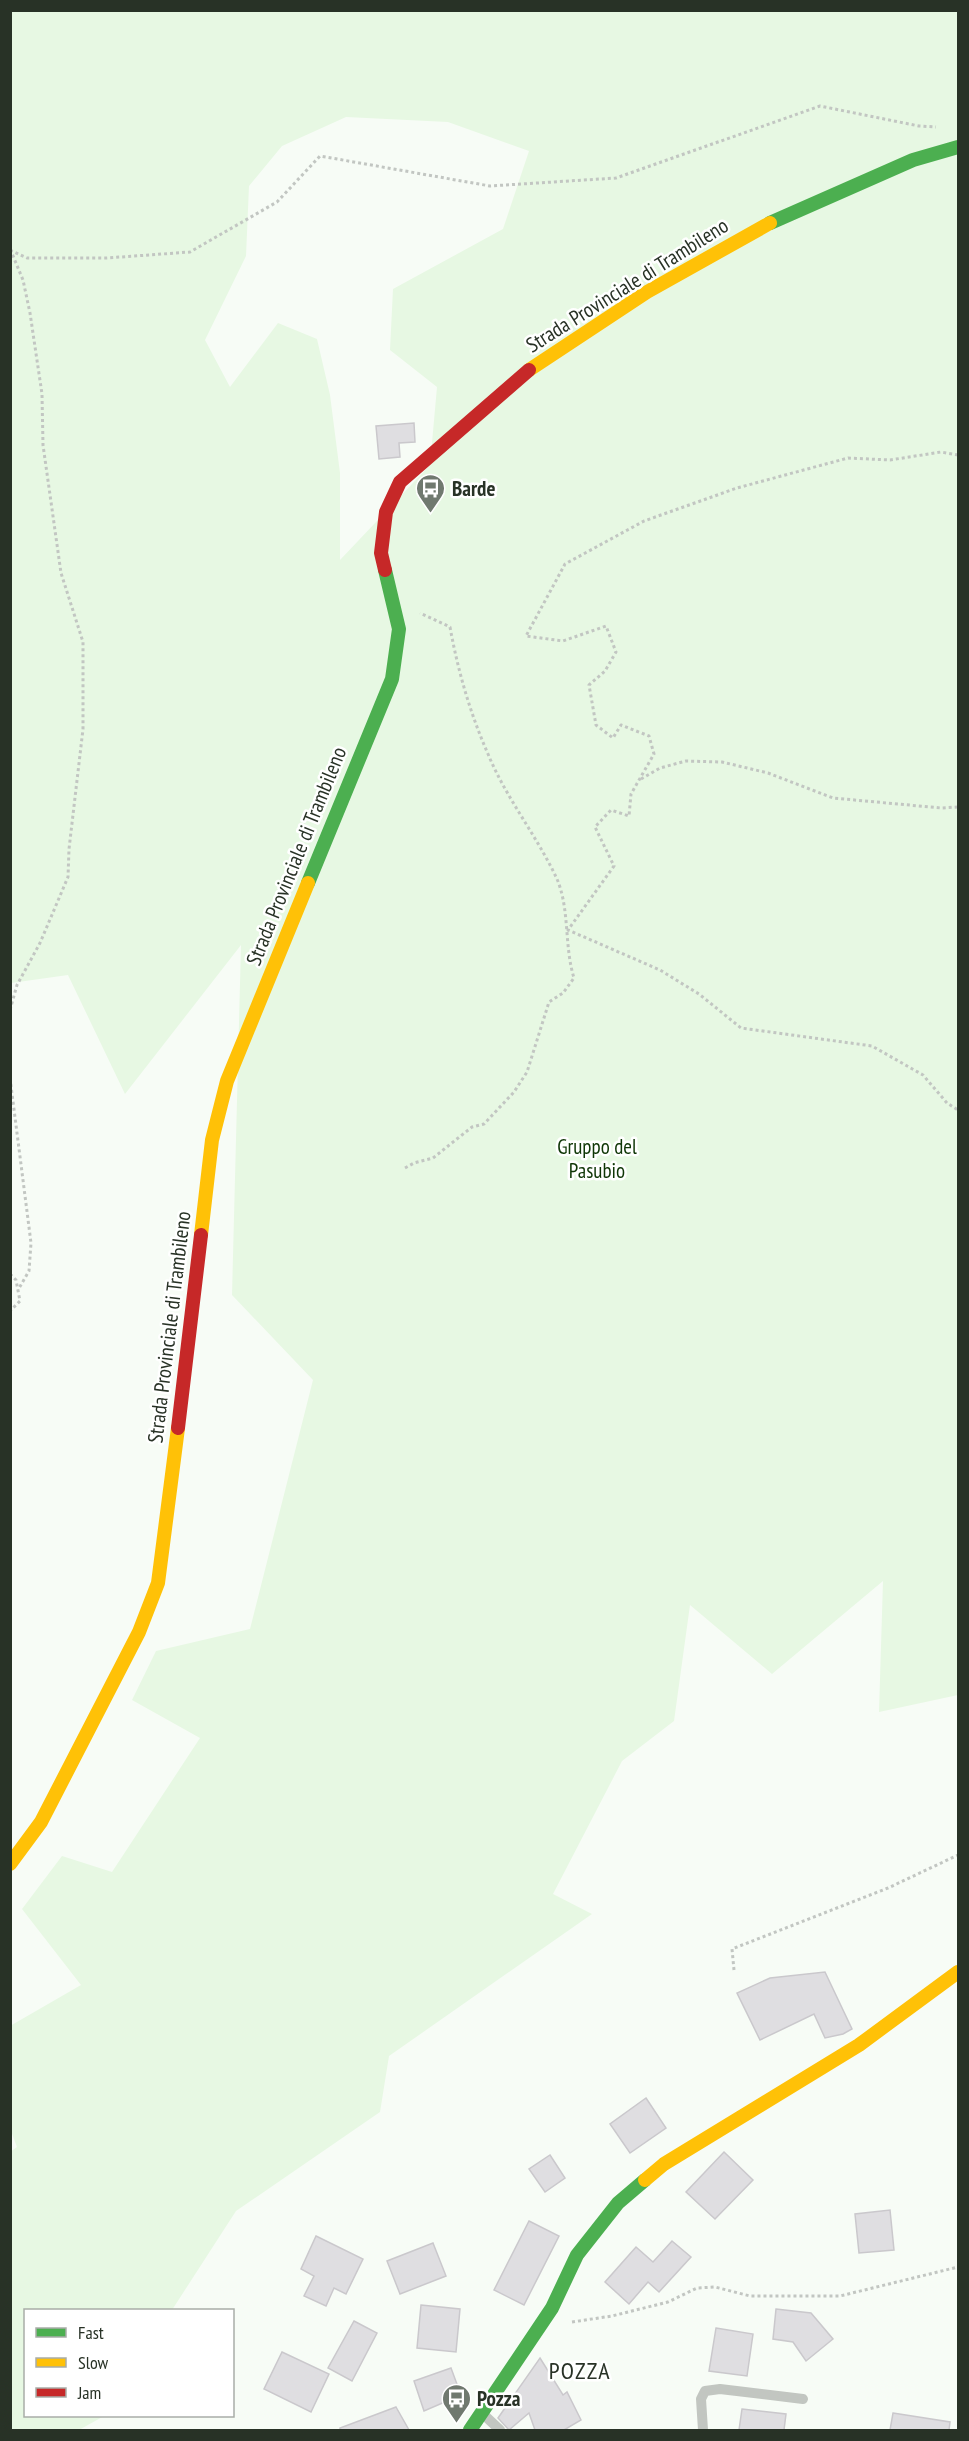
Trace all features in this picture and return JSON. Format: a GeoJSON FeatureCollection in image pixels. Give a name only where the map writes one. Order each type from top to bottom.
{"type":"FeatureCollection","features":[{"type":"Feature","properties":{"kind":"street","name":"Strada Provinciale di Trambileno"},"geometry":{"type":"LineString","coordinates":[[10,1864],[41,1822],[139,1632],[158,1583],[166,1534],[212,1140],[227,1081],[392,679],[399,629],[381,553],[386,512],[400,482],[535,365],[647,292],[756,229],[913,160],[958,147]]}},
{"type":"Feature","properties":{"kind":"street"},"geometry":{"type":"LineString","coordinates":[[471,2430],[552,2308],[577,2255],[618,2203],[664,2164],[859,2046],[958,1972]]}},
{"type":"Feature","properties":{"kind":"lane"},"geometry":{"type":"LineString","coordinates":[[703,2430],[701,2399],[705,2391],[720,2389],[802,2399]]}},
{"type":"Feature","properties":{"kind":"lane"},"geometry":{"type":"LineString","coordinates":[[481,2412],[500,2430]]}},
{"type":"Feature","properties":{"kind":"path"},"geometry":{"type":"LineString","coordinates":[[10,250],[27,258],[107,258],[190,252],[277,202],[320,156],[490,186],[616,178],[820,106],[919,126],[939,127]]}},
{"type":"Feature","properties":{"kind":"path"},"geometry":{"type":"LineString","coordinates":[[10,250],[23,280],[30,313],[42,394],[43,445],[61,573],[83,642],[82,739],[69,849],[68,877],[40,943],[18,985],[10,1010]]}},
{"type":"Feature","properties":{"kind":"path"},"geometry":{"type":"LineString","coordinates":[[568,930],[614,866],[595,826],[611,810],[629,816],[631,794],[654,754],[649,736],[621,725],[613,738],[596,725],[589,685],[605,671],[616,652],[606,626],[563,641],[526,636],[565,564],[644,521],[736,488],[848,458],[890,460],[941,452],[958,455]]}},
{"type":"Feature","properties":{"kind":"path"},"geometry":{"type":"LineString","coordinates":[[392,601],[450,627],[458,670],[488,755],[558,880],[568,930],[568,958],[574,978],[563,993],[549,1002],[527,1072],[514,1092],[484,1124],[472,1127],[433,1158],[405,1168]]}},
{"type":"Feature","properties":{"kind":"path"},"geometry":{"type":"LineString","coordinates":[[639,779],[660,768],[686,761],[722,762],[786,779],[833,798],[941,808],[958,807]]}},
{"type":"Feature","properties":{"kind":"path"},"geometry":{"type":"LineString","coordinates":[[568,930],[660,970],[699,994],[741,1028],[872,1046],[923,1075],[947,1102],[958,1110]]}},
{"type":"Feature","properties":{"kind":"path"},"geometry":{"type":"LineString","coordinates":[[10,1078],[31,1243],[29,1271],[18,1290]]}},
{"type":"Feature","properties":{"kind":"path"},"geometry":{"type":"LineString","coordinates":[[10,1274],[16,1280],[21,1301],[10,1311]]}},
{"type":"Feature","properties":{"kind":"path"},"geometry":{"type":"LineString","coordinates":[[734,1970],[732,1949],[888,1888],[958,1855]]}},
{"type":"Feature","properties":{"kind":"path"},"geometry":{"type":"LineString","coordinates":[[544,2318],[574,2323],[612,2316],[668,2302],[697,2288],[715,2287],[750,2296],[840,2296],[958,2267]]}},
{"type":"Feature","properties":{"kind":"green space","name":"Gruppo del Pasubio"},"geometry":{"type":"Polygon","coordinates":[[[11,11],[958,11],[958,1695],[879,1712],[883,1581],[772,1674],[690,1605],[674,1721],[622,1761],[553,1894],[592,1914],[389,2056],[380,2112],[236,2211],[173,2309],[24,2309],[24,2417],[102,2417],[79,2430],[11,2430],[10,2152],[17,2147],[11,2131],[10,2026],[81,1985],[22,1909],[62,1856],[112,1872],[200,1738],[132,1700],[156,1651],[250,1629],[313,1380],[232,1295],[241,945],[125,1094],[68,975],[11,983],[11,11]],[[346,117],[282,146],[249,186],[246,256],[205,340],[230,387],[278,323],[317,339],[330,395],[340,473],[340,560],[430,465],[437,387],[390,350],[393,289],[503,229],[529,151],[448,122],[346,117]]]}},
{"type":"Feature","properties":{"kind":"building"},"geometry":{"type":"Polygon","coordinates":[[[414,423],[415,442],[399,443],[400,457],[379,459],[376,426],[414,423]]]}},
{"type":"Feature","properties":{"kind":"building"},"geometry":{"type":"Polygon","coordinates":[[[825,1972],[852,2029],[843,2034],[825,2038],[814,2014],[760,2040],[737,1993],[770,1978],[825,1972]]]}},
{"type":"Feature","properties":{"kind":"building"},"geometry":{"type":"Polygon","coordinates":[[[646,2098],[666,2128],[630,2153],[610,2124],[646,2098]]]}},
{"type":"Feature","properties":{"kind":"building"},"geometry":{"type":"Polygon","coordinates":[[[724,2152],[753,2180],[715,2219],[686,2192],[724,2152]]]}},
{"type":"Feature","properties":{"kind":"building"},"geometry":{"type":"Polygon","coordinates":[[[550,2155],[565,2178],[545,2192],[529,2169],[550,2155]]]}},
{"type":"Feature","properties":{"kind":"building"},"geometry":{"type":"Polygon","coordinates":[[[890,2210],[894,2250],[859,2253],[855,2214],[890,2210]]]}},
{"type":"Feature","properties":{"kind":"building"},"geometry":{"type":"Polygon","coordinates":[[[529,2221],[559,2236],[524,2305],[494,2290],[529,2221]]]}},
{"type":"Feature","properties":{"kind":"building"},"geometry":{"type":"Polygon","coordinates":[[[316,2236],[363,2259],[346,2294],[334,2288],[326,2306],[304,2296],[314,2276],[301,2269],[316,2236]]]}},
{"type":"Feature","properties":{"kind":"building"},"geometry":{"type":"Polygon","coordinates":[[[672,2241],[691,2257],[659,2292],[648,2282],[629,2304],[605,2282],[636,2247],[653,2262],[672,2241]]]}},
{"type":"Feature","properties":{"kind":"building"},"geometry":{"type":"Polygon","coordinates":[[[433,2243],[446,2276],[400,2294],[387,2261],[433,2243]]]}},
{"type":"Feature","properties":{"kind":"building"},"geometry":{"type":"Polygon","coordinates":[[[421,2305],[460,2309],[456,2352],[417,2348],[421,2305]]]}},
{"type":"Feature","properties":{"kind":"building"},"geometry":{"type":"Polygon","coordinates":[[[776,2309],[811,2313],[833,2339],[806,2361],[793,2342],[773,2339],[776,2309]]]}},
{"type":"Feature","properties":{"kind":"building"},"geometry":{"type":"Polygon","coordinates":[[[354,2321],[377,2333],[352,2381],[328,2368],[354,2321]]]}},
{"type":"Feature","properties":{"kind":"building"},"geometry":{"type":"Polygon","coordinates":[[[716,2328],[753,2334],[747,2376],[709,2371],[716,2328]]]}},
{"type":"Feature","properties":{"kind":"building"},"geometry":{"type":"Polygon","coordinates":[[[282,2352],[329,2374],[311,2412],[264,2389],[282,2352]]]}},
{"type":"Feature","properties":{"kind":"building"},"geometry":{"type":"Polygon","coordinates":[[[540,2358],[563,2395],[567,2392],[581,2420],[564,2430],[535,2430],[529,2413],[509,2430],[498,2418],[540,2358]]]}},
{"type":"Feature","properties":{"kind":"building"},"geometry":{"type":"Polygon","coordinates":[[[451,2368],[461,2395],[424,2411],[414,2381],[451,2368]]]}},
{"type":"Feature","properties":{"kind":"building"},"geometry":{"type":"Polygon","coordinates":[[[396,2407],[409,2430],[340,2430],[340,2428],[396,2407]]]}},
{"type":"Feature","properties":{"kind":"building"},"geometry":{"type":"Polygon","coordinates":[[[742,2409],[786,2414],[784,2430],[739,2430],[742,2409]]]}},
{"type":"Feature","properties":{"kind":"building"},"geometry":{"type":"Polygon","coordinates":[[[893,2413],[950,2422],[949,2430],[890,2430],[893,2413]]]}},
{"type":"Feature","properties":{"kind":"traffic: fast"},"geometry":{"type":"LineString","coordinates":[[770,223],[913,160],[958,147]]}},
{"type":"Feature","properties":{"kind":"traffic: fast"},"geometry":{"type":"LineString","coordinates":[[308,883],[392,679],[399,629],[385,570]]}},
{"type":"Feature","properties":{"kind":"traffic: fast"},"geometry":{"type":"LineString","coordinates":[[470,2430],[552,2308],[577,2255],[618,2203],[645,2180]]}},
{"type":"Feature","properties":{"kind":"traffic: slow"},"geometry":{"type":"LineString","coordinates":[[529,370],[647,292],[770,223]]}},
{"type":"Feature","properties":{"kind":"traffic: slow"},"geometry":{"type":"LineString","coordinates":[[201,1235],[212,1140],[227,1081],[308,883]]}},
{"type":"Feature","properties":{"kind":"traffic: slow"},"geometry":{"type":"LineString","coordinates":[[10,1864],[41,1822],[139,1632],[158,1583],[178,1428]]}},
{"type":"Feature","properties":{"kind":"traffic: slow"},"geometry":{"type":"LineString","coordinates":[[645,2180],[664,2164],[859,2045],[958,1972]]}},
{"type":"Feature","properties":{"kind":"traffic: jam"},"geometry":{"type":"LineString","coordinates":[[385,570],[381,553],[386,512],[400,482],[529,370]]}},
{"type":"Feature","properties":{"kind":"traffic: jam"},"geometry":{"type":"LineString","coordinates":[[178,1428],[201,1235]]}},
{"type":"Feature","properties":{"kind":"place","name":"Barde"},"geometry":{"type":"Point","coordinates":[431,514]}},
{"type":"Feature","properties":{"kind":"place","name":"Pozza"},"geometry":{"type":"Point","coordinates":[456,2424]}},
{"type":"Feature","properties":{"kind":"district","name":"POZZA"},"geometry":{"type":"Point","coordinates":[580,2370]}}]}
